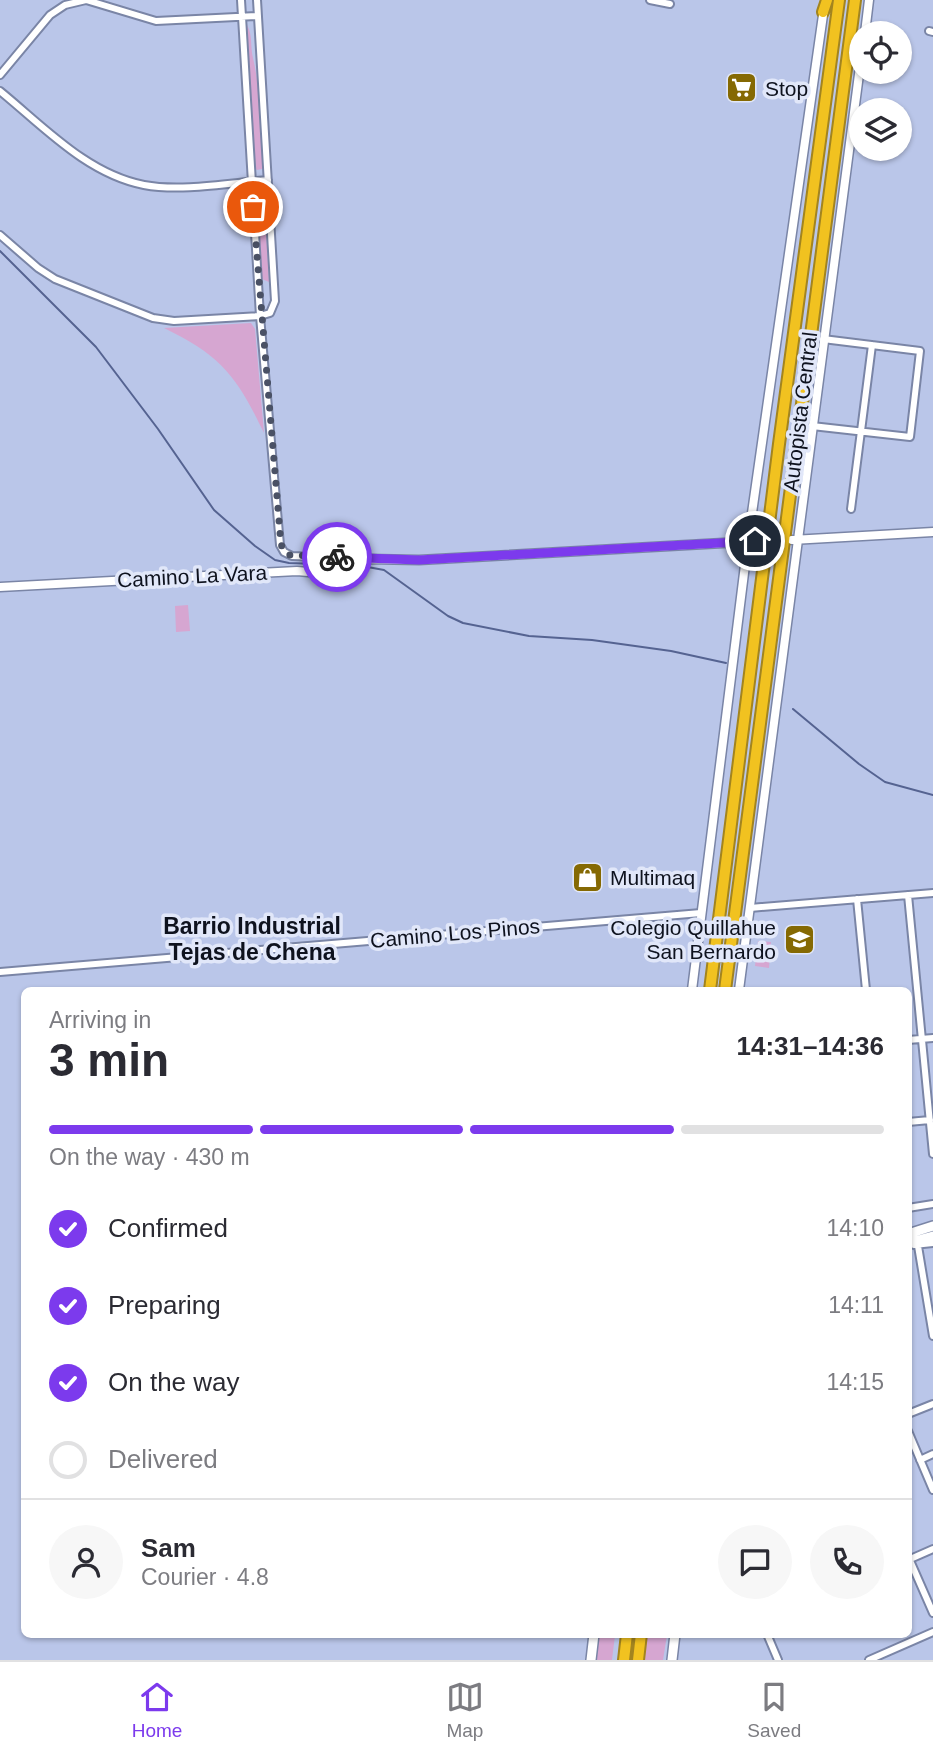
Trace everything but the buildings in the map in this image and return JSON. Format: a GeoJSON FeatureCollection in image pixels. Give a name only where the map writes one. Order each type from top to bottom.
{"type":"FeatureCollection","features":[{"type":"Feature","properties":{"kind":"highway"},"geometry":{"type":"LineString","coordinates":[[823,12],[826,0]]}},
{"type":"Feature","properties":{"kind":"highway","name":"Autopista Central"},"geometry":{"type":"LineString","coordinates":[[709,987],[839,0]]}},
{"type":"Feature","properties":{"kind":"highway","name":"Autopista Central"},"geometry":{"type":"LineString","coordinates":[[725,987],[855,0]]}},
{"type":"Feature","properties":{"kind":"highway"},"geometry":{"type":"LineString","coordinates":[[624,1660],[627,1638]]}},
{"type":"Feature","properties":{"kind":"highway"},"geometry":{"type":"LineString","coordinates":[[638,1660],[641,1638]]}},
{"type":"Feature","properties":{"kind":"main road"},"geometry":{"type":"LineString","coordinates":[[912,1233],[933,1226]]}},
{"type":"Feature","properties":{"kind":"main road"},"geometry":{"type":"LineString","coordinates":[[912,1245],[933,1236]]}},
{"type":"Feature","properties":{"kind":"main road"},"geometry":{"type":"LineString","coordinates":[[591,1660],[594,1638]]}},
{"type":"Feature","properties":{"kind":"main road"},"geometry":{"type":"LineString","coordinates":[[672,1660],[675,1638]]}},
{"type":"Feature","properties":{"kind":"street"},"geometry":{"type":"LineString","coordinates":[[240,0],[260,316],[282,549],[292,556],[365,560]]}},
{"type":"Feature","properties":{"kind":"street"},"geometry":{"type":"LineString","coordinates":[[0,235],[55,279],[153,318],[174,321],[269,314],[274,306],[274,283],[257,0]]}},
{"type":"Feature","properties":{"kind":"street"},"geometry":{"type":"LineString","coordinates":[[650,0],[670,4]]}},
{"type":"Feature","properties":{"kind":"street"},"geometry":{"type":"LineString","coordinates":[[866,21],[869,0]]}},
{"type":"Feature","properties":{"kind":"street"},"geometry":{"type":"LineString","coordinates":[[0,75],[50,15],[60,7],[76,1],[92,1],[156,21],[258,16]]}},
{"type":"Feature","properties":{"kind":"street"},"geometry":{"type":"LineString","coordinates":[[692,987],[748,541],[823,12]]}},
{"type":"Feature","properties":{"kind":"street"},"geometry":{"type":"LineString","coordinates":[[739,987],[774,731],[794,540],[800,516],[858,84]]}},
{"type":"Feature","properties":{"kind":"street"},"geometry":{"type":"LineString","coordinates":[[0,91],[87,160],[118,178],[163,187],[268,180]]}},
{"type":"Feature","properties":{"kind":"street"},"geometry":{"type":"LineString","coordinates":[[258,284],[267,286],[274,283]]}},
{"type":"Feature","properties":{"kind":"street"},"geometry":{"type":"LineString","coordinates":[[812,426],[910,437],[920,351],[823,339]]}},
{"type":"Feature","properties":{"kind":"street"},"geometry":{"type":"LineString","coordinates":[[851,509],[872,345]]}},
{"type":"Feature","properties":{"kind":"street"},"geometry":{"type":"LineString","coordinates":[[800,516],[808,532],[820,539]]}},
{"type":"Feature","properties":{"kind":"street"},"geometry":{"type":"LineString","coordinates":[[794,540],[933,532]]}},
{"type":"Feature","properties":{"kind":"street","name":"Camino La Vara"},"geometry":{"type":"LineString","coordinates":[[0,587],[297,571],[328,574],[365,560],[419,560],[759,541]]}},
{"type":"Feature","properties":{"kind":"street"},"geometry":{"type":"LineString","coordinates":[[750,908],[933,893]]}},
{"type":"Feature","properties":{"kind":"street"},"geometry":{"type":"LineString","coordinates":[[908,895],[933,1154]]}},
{"type":"Feature","properties":{"kind":"street"},"geometry":{"type":"LineString","coordinates":[[857,899],[866,987]]}},
{"type":"Feature","properties":{"kind":"street","name":"Camino Los Pinos"},"geometry":{"type":"LineString","coordinates":[[0,972],[701,913]]}},
{"type":"Feature","properties":{"kind":"street"},"geometry":{"type":"LineString","coordinates":[[912,999],[918,999]]}},
{"type":"Feature","properties":{"kind":"street"},"geometry":{"type":"LineString","coordinates":[[912,1040],[933,1038]]}},
{"type":"Feature","properties":{"kind":"street"},"geometry":{"type":"LineString","coordinates":[[912,1122],[930,1120]]}},
{"type":"Feature","properties":{"kind":"street"},"geometry":{"type":"LineString","coordinates":[[912,1207],[933,1204]]}},
{"type":"Feature","properties":{"kind":"street"},"geometry":{"type":"LineString","coordinates":[[912,1245],[933,1243]]}},
{"type":"Feature","properties":{"kind":"street"},"geometry":{"type":"LineString","coordinates":[[912,1249],[933,1336]]}},
{"type":"Feature","properties":{"kind":"street"},"geometry":{"type":"LineString","coordinates":[[912,1412],[933,1404]]}},
{"type":"Feature","properties":{"kind":"street"},"geometry":{"type":"LineString","coordinates":[[912,1441],[933,1490]]}},
{"type":"Feature","properties":{"kind":"street"},"geometry":{"type":"LineString","coordinates":[[920,1460],[933,1454]]}},
{"type":"Feature","properties":{"kind":"street"},"geometry":{"type":"LineString","coordinates":[[912,1557],[933,1549]]}},
{"type":"Feature","properties":{"kind":"street"},"geometry":{"type":"LineString","coordinates":[[912,1565],[933,1613]]}},
{"type":"Feature","properties":{"kind":"street"},"geometry":{"type":"LineString","coordinates":[[869,1660],[933,1632]]}},
{"type":"Feature","properties":{"kind":"street"},"geometry":{"type":"LineString","coordinates":[[769,1638],[777,1660]]}},
{"type":"Feature","properties":{"kind":"shaded area"},"geometry":{"type":"Polygon","coordinates":[[[247,25],[251,37],[260,111],[263,165],[262,169],[257,170],[253,166],[245,29],[247,25]]]}},
{"type":"Feature","properties":{"kind":"shaded area"},"geometry":{"type":"Polygon","coordinates":[[[257,190],[263,190],[264,194],[269,282],[262,279],[257,190]]]}},
{"type":"Feature","properties":{"kind":"shaded area"},"geometry":{"type":"Polygon","coordinates":[[[251,323],[255,329],[264,433],[245,397],[226,370],[200,348],[164,328],[251,323]]]}},
{"type":"Feature","properties":{"kind":"shaded area"},"geometry":{"type":"Polygon","coordinates":[[[188,605],[190,631],[176,632],[175,606],[188,605]]]}},
{"type":"Feature","properties":{"kind":"shaded area"},"geometry":{"type":"Polygon","coordinates":[[[758,941],[771,942],[769,968],[755,966],[758,941]]]}},
{"type":"Feature","properties":{"kind":"shaded area"},"geometry":{"type":"Polygon","coordinates":[[[597,1638],[615,1638],[612,1660],[594,1660],[597,1638]]]}},
{"type":"Feature","properties":{"kind":"shaded area"},"geometry":{"type":"Polygon","coordinates":[[[647,1638],[667,1638],[663,1660],[644,1660],[647,1638]]]}},
{"type":"Feature","properties":{"kind":"waterway"},"geometry":{"type":"LineString","coordinates":[[0,251],[96,347],[158,429],[214,510],[275,560],[346,565]]}},
{"type":"Feature","properties":{"kind":"waterway"},"geometry":{"type":"LineString","coordinates":[[362,566],[384,570],[448,616],[463,623],[529,636],[592,640],[671,651],[726,663]]}},
{"type":"Feature","properties":{"kind":"waterway"},"geometry":{"type":"LineString","coordinates":[[793,709],[885,782],[933,795]]}},
{"type":"Feature","properties":{"kind":"way so far"},"geometry":{"type":"LineString","coordinates":[[253,207],[281,545],[289,555],[337,557]]}},
{"type":"Feature","properties":{"kind":"place","name":"Stop"},"geometry":{"type":"Point","coordinates":[742,88]}},
{"type":"Feature","properties":{"kind":"place","name":"Multimaq"},"geometry":{"type":"Point","coordinates":[587,877]}},
{"type":"Feature","properties":{"kind":"place","name":"Colegio Quillahue San Bernardo"},"geometry":{"type":"Point","coordinates":[799,939]}},
{"type":"Feature","properties":{"kind":"district","name":"Barrio Industrial Tejas de Chena"},"geometry":{"type":"Point","coordinates":[252,939]}},
{"type":"Feature","properties":{"kind":"route"},"geometry":{"type":"LineString","coordinates":[[337,557],[419,560],[755,541]]}}]}
